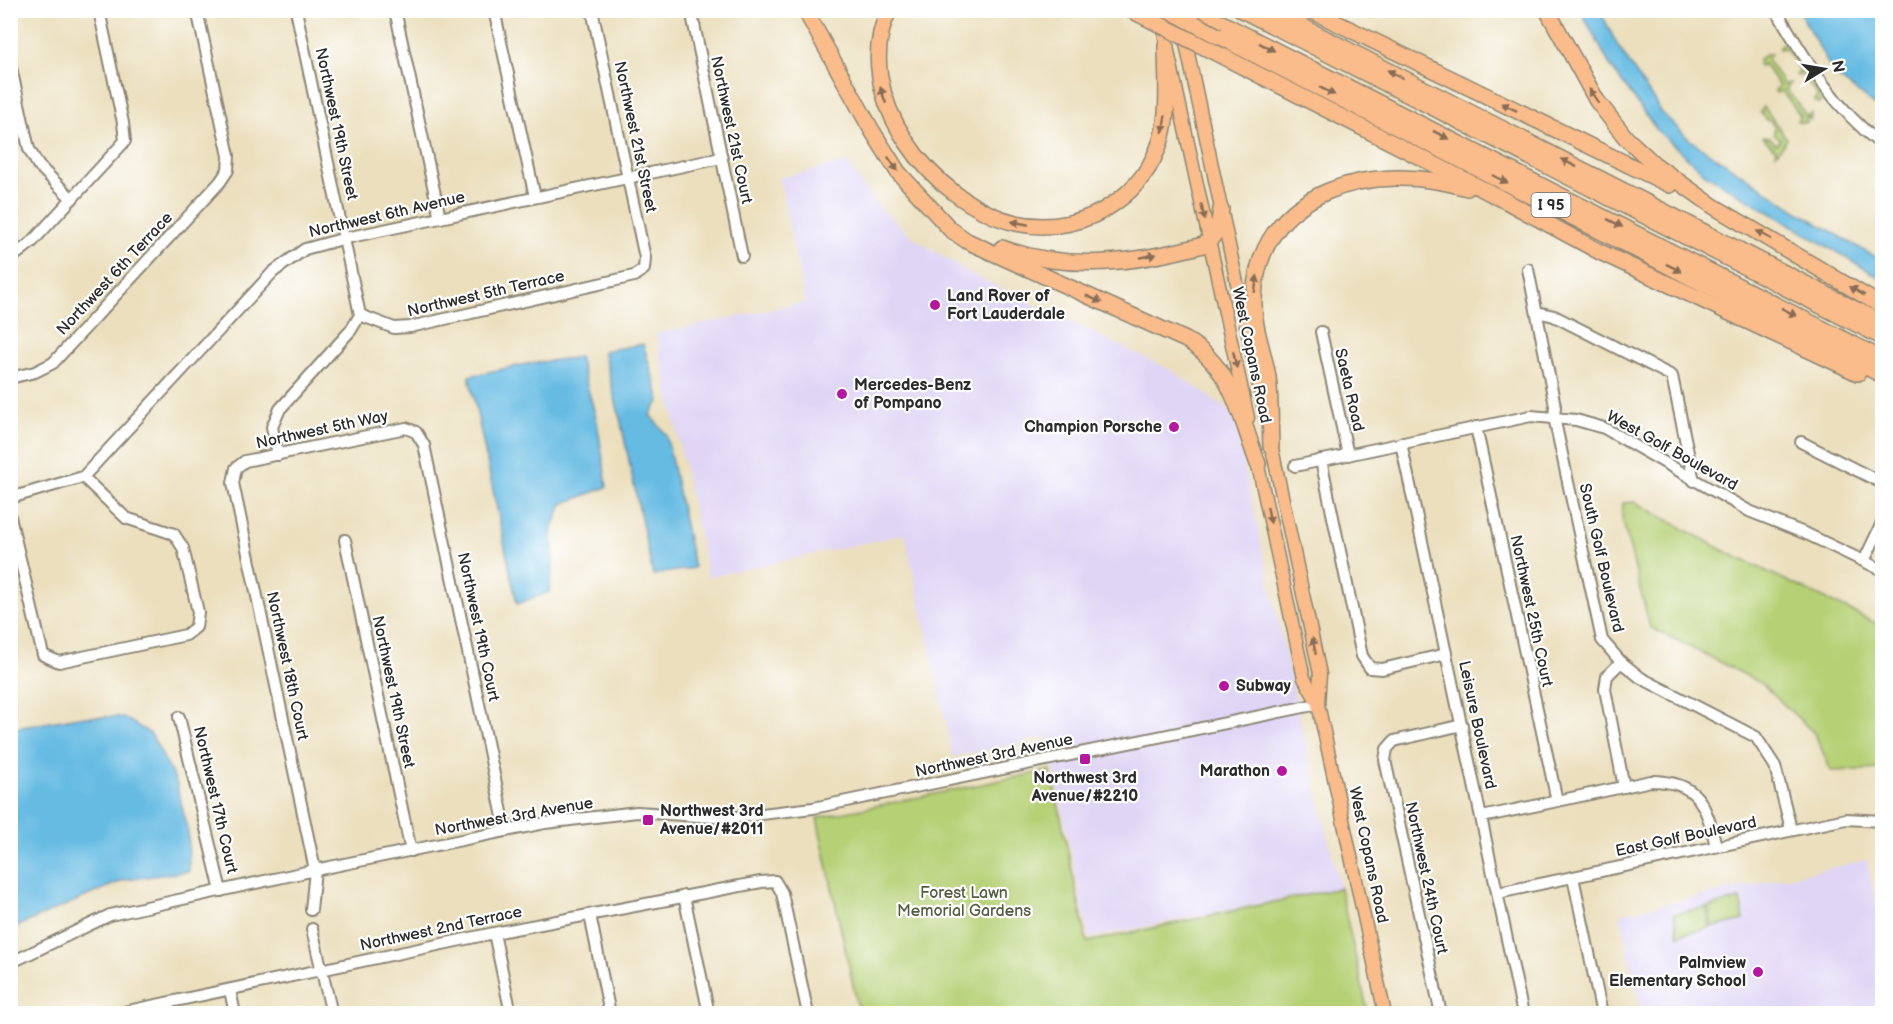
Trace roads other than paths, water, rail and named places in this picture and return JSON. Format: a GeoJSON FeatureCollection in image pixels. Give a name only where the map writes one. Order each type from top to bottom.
{"type":"FeatureCollection","features":[{"type":"Feature","properties":{"kind":"highway"},"geometry":{"type":"LineString","coordinates":[[805,10],[880,146],[898,172],[945,224],[967,241],[1186,340],[1201,349],[1219,367],[1227,381],[1258,464]]}},
{"type":"Feature","properties":{"kind":"highway"},"geometry":{"type":"LineString","coordinates":[[889,10],[880,33],[877,51],[878,70],[884,99],[898,128],[927,166],[955,192],[986,212],[1008,221],[1027,225],[1059,225],[1088,218],[1114,204],[1143,176],[1157,151],[1163,129],[1166,109],[1166,45]]}},
{"type":"Feature","properties":{"kind":"highway"},"geometry":{"type":"LineString","coordinates":[[1131,10],[1623,263],[1882,383]]}},
{"type":"Feature","properties":{"kind":"highway","name":"I 95"},"geometry":{"type":"LineString","coordinates":[[1169,10],[1882,375]]}},
{"type":"Feature","properties":{"kind":"highway"},"geometry":{"type":"LineString","coordinates":[[1196,10],[1882,359]]}},
{"type":"Feature","properties":{"kind":"highway"},"geometry":{"type":"LineString","coordinates":[[1242,10],[1882,337]]}},
{"type":"Feature","properties":{"kind":"highway"},"geometry":{"type":"LineString","coordinates":[[1270,10],[1882,323]]}},
{"type":"Feature","properties":{"kind":"highway"},"geometry":{"type":"LineString","coordinates":[[1310,10],[1713,206],[1882,306]]}},
{"type":"Feature","properties":{"kind":"highway"},"geometry":{"type":"LineString","coordinates":[[1547,10],[1588,88],[1616,126],[1654,164],[1713,206]]}},
{"type":"Feature","properties":{"kind":"highway"},"geometry":{"type":"LineString","coordinates":[[1271,446],[1268,378],[1254,311],[1255,286],[1262,259],[1270,241],[1301,206],[1324,192],[1352,182],[1382,177],[1411,177],[1467,188],[1540,220]]}},
{"type":"Feature","properties":{"kind":"highway"},"geometry":{"type":"LineString","coordinates":[[919,196],[948,220],[983,241],[1027,256],[1059,262],[1091,264],[1122,261],[1196,246],[1209,241],[1218,229],[1221,209]]}},
{"type":"Feature","properties":{"kind":"main road","name":"West Copans Road"},"geometry":{"type":"LineString","coordinates":[[1159,10],[1304,678],[1318,704]]}},
{"type":"Feature","properties":{"kind":"main road","name":"West Copans Road"},"geometry":{"type":"LineString","coordinates":[[1179,10],[1320,674],[1318,704],[1385,1014]]}},
{"type":"Feature","properties":{"kind":"street"},"geometry":{"type":"LineString","coordinates":[[10,259],[32,242],[125,141],[99,10]]}},
{"type":"Feature","properties":{"kind":"street","name":"Northwest 6th Terrace"},"geometry":{"type":"LineString","coordinates":[[10,378],[35,372],[53,363],[213,191],[228,170],[229,156],[197,10]]}},
{"type":"Feature","properties":{"kind":"street","name":"Northwest 19th Street"},"geometry":{"type":"LineString","coordinates":[[296,10],[346,238],[360,315]]}},
{"type":"Feature","properties":{"kind":"street"},"geometry":{"type":"LineString","coordinates":[[395,10],[440,218]]}},
{"type":"Feature","properties":{"kind":"street"},"geometry":{"type":"LineString","coordinates":[[494,10],[535,197]]}},
{"type":"Feature","properties":{"kind":"street","name":"Northwest 21st Street"},"geometry":{"type":"LineString","coordinates":[[592,10],[645,258],[644,269]]}},
{"type":"Feature","properties":{"kind":"street","name":"Northwest 21st Court"},"geometry":{"type":"LineString","coordinates":[[691,10],[742,256]]}},
{"type":"Feature","properties":{"kind":"street"},"geometry":{"type":"LineString","coordinates":[[1776,10],[1824,88],[1861,128],[1882,145]]}},
{"type":"Feature","properties":{"kind":"street"},"geometry":{"type":"LineString","coordinates":[[10,63],[29,149],[38,165],[72,199]]}},
{"type":"Feature","properties":{"kind":"street","name":"Northwest 6th Avenue"},"geometry":{"type":"LineString","coordinates":[[83,477],[273,272],[305,249],[346,238],[721,158]]}},
{"type":"Feature","properties":{"kind":"street","name":"Northwest 5th Terrace"},"geometry":{"type":"LineString","coordinates":[[360,315],[394,328],[410,327],[634,276],[644,269]]}},
{"type":"Feature","properties":{"kind":"street","name":"South Golf Boulevard"},"geometry":{"type":"LineString","coordinates":[[1528,269],[1555,406],[1554,417],[1602,640],[1621,662],[1641,678],[1756,737],[1775,766],[1791,829]]}},
{"type":"Feature","properties":{"kind":"street"},"geometry":{"type":"LineString","coordinates":[[1537,312],[1554,316],[1672,376],[1694,481]]}},
{"type":"Feature","properties":{"kind":"street"},"geometry":{"type":"LineString","coordinates":[[278,454],[272,427],[280,409],[351,330],[360,315]]}},
{"type":"Feature","properties":{"kind":"street","name":"Saeta Road"},"geometry":{"type":"LineString","coordinates":[[1321,332],[1348,455]]}},
{"type":"Feature","properties":{"kind":"street","name":"West Golf Boulevard"},"geometry":{"type":"LineString","coordinates":[[1295,465],[1531,416],[1576,420],[1604,428],[1749,512],[1809,535],[1882,570]]}},
{"type":"Feature","properties":{"kind":"street","name":"Northwest 25th Court"},"geometry":{"type":"LineString","coordinates":[[1476,427],[1557,801]]}},
{"type":"Feature","properties":{"kind":"street","name":"Northwest 5th Way"},"geometry":{"type":"LineString","coordinates":[[236,468],[245,461],[406,428],[416,432]]}},
{"type":"Feature","properties":{"kind":"street","name":"Northwest 19th Court"},"geometry":{"type":"LineString","coordinates":[[416,432],[424,445],[506,831]]}},
{"type":"Feature","properties":{"kind":"street"},"geometry":{"type":"LineString","coordinates":[[1801,442],[1882,483]]}},
{"type":"Feature","properties":{"kind":"street","name":"Leisure Boulevard"},"geometry":{"type":"LineString","coordinates":[[1401,443],[1523,1014]]}},
{"type":"Feature","properties":{"kind":"street"},"geometry":{"type":"LineString","coordinates":[[1321,460],[1362,656],[1370,668],[1382,669],[1446,654]]}},
{"type":"Feature","properties":{"kind":"street","name":"Northwest 18th Court"},"geometry":{"type":"LineString","coordinates":[[236,468],[233,483],[315,870],[311,910]]}},
{"type":"Feature","properties":{"kind":"street"},"geometry":{"type":"LineString","coordinates":[[10,498],[83,477],[126,518],[174,534],[183,548],[191,580],[198,612],[196,627],[186,635],[58,662],[44,656],[10,517]]}},
{"type":"Feature","properties":{"kind":"street"},"geometry":{"type":"LineString","coordinates":[[1864,561],[1882,523]]}},
{"type":"Feature","properties":{"kind":"street","name":"Northwest 19th Street"},"geometry":{"type":"LineString","coordinates":[[345,540],[411,851]]}},
{"type":"Feature","properties":{"kind":"street"},"geometry":{"type":"LineString","coordinates":[[1621,662],[1607,676],[1605,689],[1624,787]]}},
{"type":"Feature","properties":{"kind":"street","name":"Northwest 3rd Avenue"},"geometry":{"type":"LineString","coordinates":[[10,963],[110,915],[506,831],[568,819],[637,812],[728,818],[804,810],[1318,704]]}},
{"type":"Feature","properties":{"kind":"street","name":"Northwest 17th Court"},"geometry":{"type":"LineString","coordinates":[[179,717],[221,891]]}},
{"type":"Feature","properties":{"kind":"street","name":"Northwest 24th Court"},"geometry":{"type":"LineString","coordinates":[[1441,1014],[1385,760],[1387,748],[1394,741],[1462,725]]}},
{"type":"Feature","properties":{"kind":"street"},"geometry":{"type":"LineString","coordinates":[[1482,817],[1651,781],[1670,781],[1689,790],[1701,802],[1708,815],[1716,846]]}},
{"type":"Feature","properties":{"kind":"street","name":"East Golf Boulevard"},"geometry":{"type":"LineString","coordinates":[[1498,893],[1791,829],[1846,819],[1882,821]]}},
{"type":"Feature","properties":{"kind":"street"},"geometry":{"type":"LineString","coordinates":[[1573,877],[1602,1014]]}},
{"type":"Feature","properties":{"kind":"street","name":"Northwest 2nd Terrace"},"geometry":{"type":"LineString","coordinates":[[114,1014],[494,933],[684,896],[775,881],[782,892],[808,1014]]}},
{"type":"Feature","properties":{"kind":"street"},"geometry":{"type":"LineString","coordinates":[[684,896],[709,1014]]}},
{"type":"Feature","properties":{"kind":"street"},"geometry":{"type":"LineString","coordinates":[[590,915],[610,1014]]}},
{"type":"Feature","properties":{"kind":"street"},"geometry":{"type":"LineString","coordinates":[[312,929],[332,1014]]}},
{"type":"Feature","properties":{"kind":"street"},"geometry":{"type":"LineString","coordinates":[[494,933],[511,1014]]}},
{"type":"Feature","properties":{"kind":"street"},"geometry":{"type":"LineString","coordinates":[[230,990],[235,1014]]}},
{"type":"Feature","properties":{"kind":"water"},"geometry":{"type":"Polygon","coordinates":[[[1581,11],[1600,11],[1618,46],[1662,113],[1690,140],[1800,213],[1882,261],[1882,279],[1705,174],[1657,130],[1611,67],[1581,11]]]}},
{"type":"Feature","properties":{"kind":"water"},"geometry":{"type":"Polygon","coordinates":[[[1799,11],[1882,11],[1882,111],[1834,74],[1799,11]]]}},
{"type":"Feature","properties":{"kind":"water"},"geometry":{"type":"Polygon","coordinates":[[[643,344],[660,400],[650,415],[666,434],[694,568],[653,575],[620,418],[603,351],[643,344]]]}},
{"type":"Feature","properties":{"kind":"water"},"geometry":{"type":"Polygon","coordinates":[[[579,357],[597,421],[607,487],[562,504],[552,530],[553,567],[549,592],[517,604],[469,376],[527,364],[579,357]]]}},
{"type":"Feature","properties":{"kind":"water"},"geometry":{"type":"Polygon","coordinates":[[[79,717],[123,717],[151,734],[176,782],[188,831],[189,871],[124,880],[11,929],[11,729],[79,717]]]}},
{"type":"Feature","properties":{"kind":"place","name":"Land Rover of Fort Lauderdale"},"geometry":{"type":"Point","coordinates":[935,305]}},
{"type":"Feature","properties":{"kind":"place","name":"Mercedes-Benz of Pompano"},"geometry":{"type":"Point","coordinates":[842,394]}},
{"type":"Feature","properties":{"kind":"place","name":"Champion Porsche"},"geometry":{"type":"Point","coordinates":[1174,427]}},
{"type":"Feature","properties":{"kind":"place","name":"Subway"},"geometry":{"type":"Point","coordinates":[1224,686]}},
{"type":"Feature","properties":{"kind":"place","name":"Northwest 3rd Avenue/#2210"},"geometry":{"type":"Point","coordinates":[1085,759]}},
{"type":"Feature","properties":{"kind":"place","name":"Marathon"},"geometry":{"type":"Point","coordinates":[1282,771]}},
{"type":"Feature","properties":{"kind":"place","name":"Northwest 3rd Avenue/#2011"},"geometry":{"type":"Point","coordinates":[648,820]}},
{"type":"Feature","properties":{"kind":"place","name":"Palmview Elementary School"},"geometry":{"type":"Point","coordinates":[1758,972]}},
{"type":"Feature","properties":{"kind":"park label","name":"Forest Lawn Memorial Gardens"},"geometry":{"type":"Point","coordinates":[964,902]}}]}
